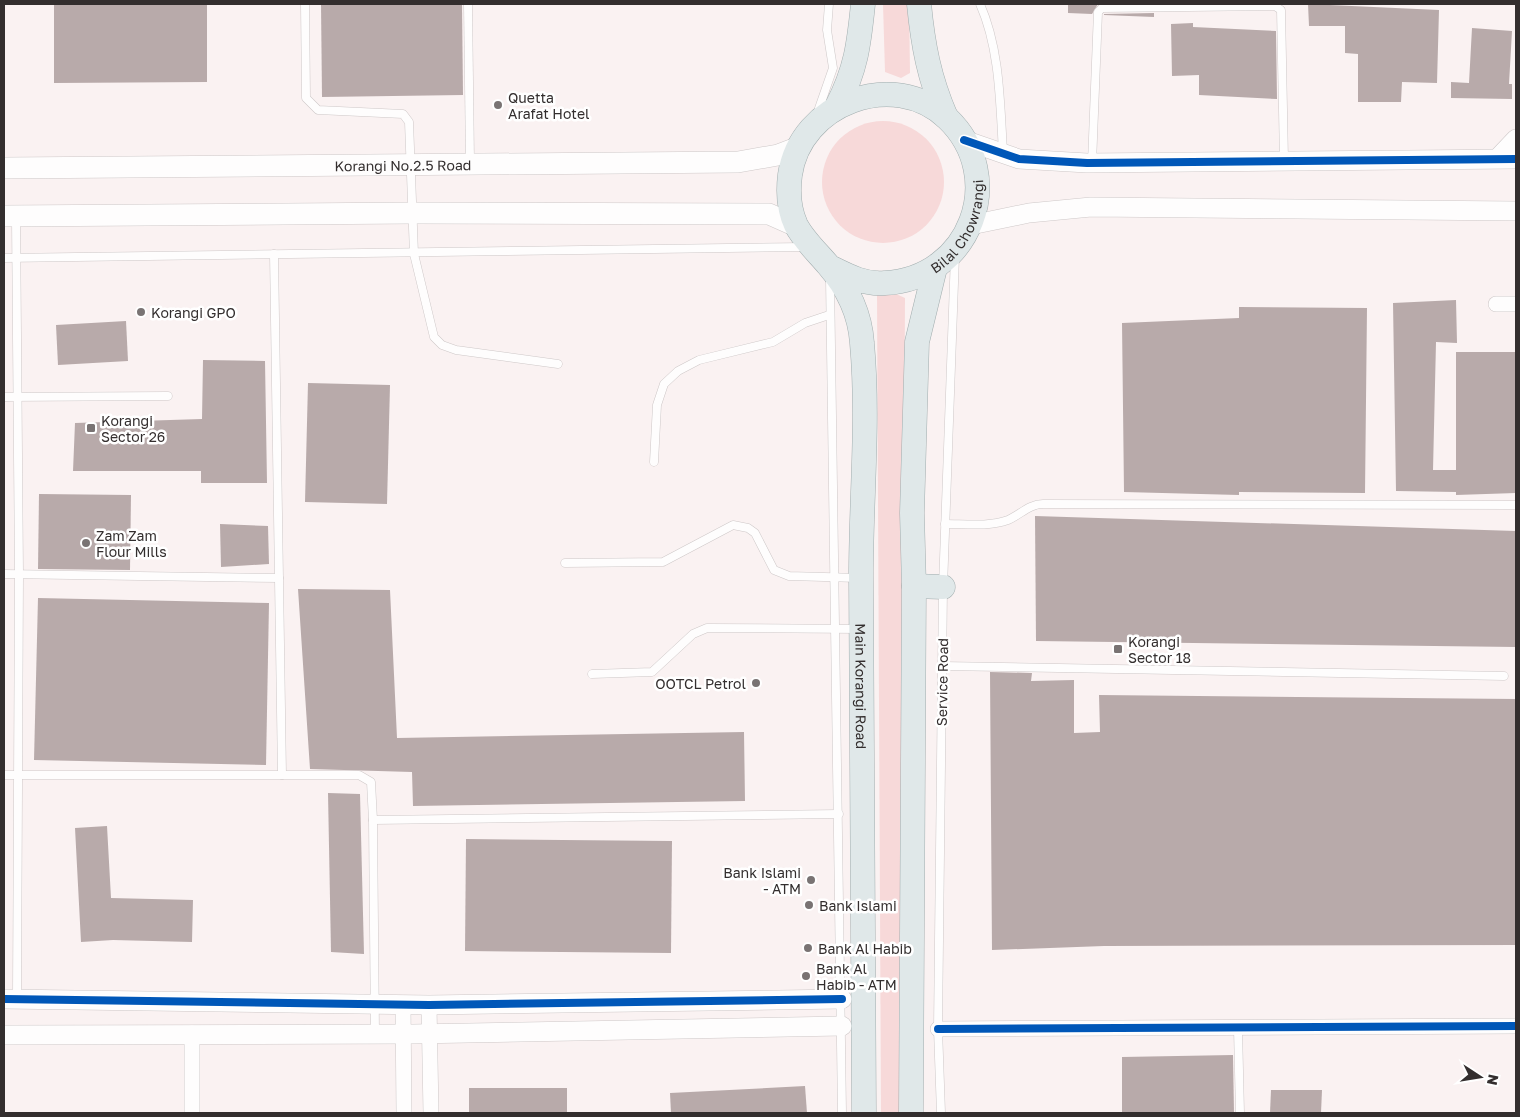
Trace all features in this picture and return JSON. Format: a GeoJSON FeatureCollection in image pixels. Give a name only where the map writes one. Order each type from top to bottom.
{"type":"FeatureCollection","features":[{"type":"Feature","properties":{"kind":"main road"},"geometry":{"type":"LineString","coordinates":[[836,106],[850,80],[859,42],[863,4]]}},
{"type":"Feature","properties":{"kind":"main road"},"geometry":{"type":"LineString","coordinates":[[919,4],[923,48],[934,89],[946,117]]}},
{"type":"Feature","properties":{"kind":"main road","name":"Bilal Chowrangi"},"geometry":{"type":"LineString","coordinates":[[893,94],[921,101],[946,117],[964,140],[975,167],[978,196],[971,225],[956,250],[935,268],[910,280],[882,284],[855,280],[830,268],[796,226],[789,200],[790,173],[799,147],[814,125],[836,106],[864,96],[893,94]]}},
{"type":"Feature","properties":{"kind":"main road","name":"Korangi No.2.5 Road"},"geometry":{"type":"LineString","coordinates":[[4,168],[738,162],[778,155],[799,147]]}},
{"type":"Feature","properties":{"kind":"main road"},"geometry":{"type":"LineString","coordinates":[[10,216],[413,213],[769,214],[796,226]]}},
{"type":"Feature","properties":{"kind":"main road","name":"Main Korangi Road"},"geometry":{"type":"LineString","coordinates":[[830,268],[854,304],[862,339],[864,386],[862,578],[864,1113]]}},
{"type":"Feature","properties":{"kind":"main road"},"geometry":{"type":"LineString","coordinates":[[911,1113],[914,586],[912,514],[917,342],[935,268]]}},
{"type":"Feature","properties":{"kind":"main road"},"geometry":{"type":"LineString","coordinates":[[914,586],[943,587]]}},
{"type":"Feature","properties":{"kind":"street"},"geometry":{"type":"LineString","coordinates":[[964,140],[1019,159],[1092,162],[1507,158],[1516,139]]}},
{"type":"Feature","properties":{"kind":"street"},"geometry":{"type":"LineString","coordinates":[[971,225],[1029,213],[1091,207],[1516,211]]}},
{"type":"Feature","properties":{"kind":"street"},"geometry":{"type":"LineString","coordinates":[[1496,304],[1516,304]]}},
{"type":"Feature","properties":{"kind":"street"},"geometry":{"type":"LineString","coordinates":[[10,999],[374,1004],[842,999]]}},
{"type":"Feature","properties":{"kind":"street"},"geometry":{"type":"LineString","coordinates":[[403,1004],[404,1113]]}},
{"type":"Feature","properties":{"kind":"street"},"geometry":{"type":"LineString","coordinates":[[429,1004],[431,1113]]}},
{"type":"Feature","properties":{"kind":"street"},"geometry":{"type":"LineString","coordinates":[[4,1035],[192,1033],[430,1034],[842,1026]]}},
{"type":"Feature","properties":{"kind":"street"},"geometry":{"type":"LineString","coordinates":[[938,1029],[1238,1029],[1516,1026]]}},
{"type":"Feature","properties":{"kind":"street"},"geometry":{"type":"LineString","coordinates":[[192,1033],[192,1113]]}},
{"type":"Feature","properties":{"kind":"lane"},"geometry":{"type":"LineString","coordinates":[[305,4],[306,98],[318,110],[403,114],[407,117],[414,254],[429,325],[434,337],[442,345],[456,350],[558,364]]}},
{"type":"Feature","properties":{"kind":"lane"},"geometry":{"type":"LineString","coordinates":[[468,4],[470,165]]}},
{"type":"Feature","properties":{"kind":"lane"},"geometry":{"type":"LineString","coordinates":[[814,125],[833,68],[827,30],[829,4]]}},
{"type":"Feature","properties":{"kind":"lane"},"geometry":{"type":"LineString","coordinates":[[980,4],[986,16],[994,51],[1003,153]]}},
{"type":"Feature","properties":{"kind":"lane"},"geometry":{"type":"LineString","coordinates":[[1092,162],[1098,12],[1102,8],[1276,6],[1281,10],[1284,160]]}},
{"type":"Feature","properties":{"kind":"lane"},"geometry":{"type":"LineString","coordinates":[[10,216],[16,258],[19,574],[19,775],[10,999]]}},
{"type":"Feature","properties":{"kind":"lane"},"geometry":{"type":"LineString","coordinates":[[4,258],[414,254],[812,247]]}},
{"type":"Feature","properties":{"kind":"lane","name":"Service Road"},"geometry":{"type":"LineString","coordinates":[[941,1113],[938,1029],[943,587],[956,250]]}},
{"type":"Feature","properties":{"kind":"lane"},"geometry":{"type":"LineString","coordinates":[[274,254],[282,775]]}},
{"type":"Feature","properties":{"kind":"lane"},"geometry":{"type":"LineString","coordinates":[[830,268],[829,315],[836,578],[842,1113]]}},
{"type":"Feature","properties":{"kind":"lane"},"geometry":{"type":"LineString","coordinates":[[654,462],[658,405],[664,384],[678,371],[698,360],[774,342],[805,324],[829,315]]}},
{"type":"Feature","properties":{"kind":"lane"},"geometry":{"type":"LineString","coordinates":[[4,397],[168,396]]}},
{"type":"Feature","properties":{"kind":"lane"},"geometry":{"type":"LineString","coordinates":[[946,524],[993,523],[1006,520],[1035,504],[1516,505]]}},
{"type":"Feature","properties":{"kind":"lane"},"geometry":{"type":"LineString","coordinates":[[565,563],[663,562],[733,525],[748,528],[755,534],[774,570],[789,576],[862,578]]}},
{"type":"Feature","properties":{"kind":"lane"},"geometry":{"type":"LineString","coordinates":[[4,574],[279,578]]}},
{"type":"Feature","properties":{"kind":"lane"},"geometry":{"type":"LineString","coordinates":[[592,674],[645,674],[652,672],[658,669],[693,634],[707,628],[862,628]]}},
{"type":"Feature","properties":{"kind":"lane"},"geometry":{"type":"LineString","coordinates":[[942,666],[1504,676]]}},
{"type":"Feature","properties":{"kind":"lane"},"geometry":{"type":"LineString","coordinates":[[4,775],[359,775],[366,777],[371,782],[373,820],[375,1034]]}},
{"type":"Feature","properties":{"kind":"lane"},"geometry":{"type":"LineString","coordinates":[[373,820],[839,814]]}},
{"type":"Feature","properties":{"kind":"lane"},"geometry":{"type":"LineString","coordinates":[[1238,1029],[1240,1113]]}},
{"type":"Feature","properties":{"kind":"shaded area"},"geometry":{"type":"Polygon","coordinates":[[[883,4],[909,4],[910,73],[901,78],[885,72],[883,4]]]}},
{"type":"Feature","properties":{"kind":"shaded area"},"geometry":{"type":"Polygon","coordinates":[[[883,121],[906,125],[926,139],[940,159],[944,182],[940,205],[926,225],[906,239],[883,243],[860,239],[840,225],[826,205],[822,182],[826,159],[840,139],[860,125],[883,121]]]}},
{"type":"Feature","properties":{"kind":"shaded area"},"geometry":{"type":"Polygon","coordinates":[[[894,293],[905,298],[901,1113],[881,1113],[877,294],[894,293]]]}},
{"type":"Feature","properties":{"kind":"building"},"geometry":{"type":"Polygon","coordinates":[[[54,4],[207,4],[207,82],[54,83],[54,4]]]}},
{"type":"Feature","properties":{"kind":"building"},"geometry":{"type":"Polygon","coordinates":[[[321,4],[462,4],[463,95],[322,97],[321,4]]]}},
{"type":"Feature","properties":{"kind":"building"},"geometry":{"type":"Polygon","coordinates":[[[1068,4],[1098,4],[1092,14],[1068,13],[1068,4]]]}},
{"type":"Feature","properties":{"kind":"building"},"geometry":{"type":"Polygon","coordinates":[[[1308,4],[1439,10],[1437,83],[1402,82],[1401,102],[1358,102],[1358,54],[1345,53],[1345,26],[1309,26],[1308,4]]]}},
{"type":"Feature","properties":{"kind":"building"},"geometry":{"type":"Polygon","coordinates":[[[1154,13],[1154,17],[1104,15],[1104,14],[1154,13]]]}},
{"type":"Feature","properties":{"kind":"building"},"geometry":{"type":"Polygon","coordinates":[[[1193,23],[1193,27],[1276,31],[1277,99],[1199,95],[1199,75],[1172,76],[1171,24],[1193,23]]]}},
{"type":"Feature","properties":{"kind":"building"},"geometry":{"type":"Polygon","coordinates":[[[1472,28],[1512,31],[1509,84],[1512,84],[1512,99],[1451,98],[1451,82],[1469,83],[1472,28]]]}},
{"type":"Feature","properties":{"kind":"building"},"geometry":{"type":"Polygon","coordinates":[[[1456,300],[1457,343],[1436,342],[1433,470],[1456,470],[1456,352],[1516,352],[1516,493],[1456,495],[1456,492],[1396,491],[1393,303],[1456,300]]]}},
{"type":"Feature","properties":{"kind":"building"},"geometry":{"type":"Polygon","coordinates":[[[1239,307],[1367,308],[1365,493],[1239,492],[1239,495],[1124,492],[1122,323],[1239,318],[1239,307]]]}},
{"type":"Feature","properties":{"kind":"building"},"geometry":{"type":"Polygon","coordinates":[[[126,321],[128,361],[58,365],[56,325],[126,321]]]}},
{"type":"Feature","properties":{"kind":"building"},"geometry":{"type":"Polygon","coordinates":[[[203,360],[265,361],[267,483],[201,483],[201,471],[73,471],[75,423],[202,419],[203,360]]]}},
{"type":"Feature","properties":{"kind":"building"},"geometry":{"type":"Polygon","coordinates":[[[308,383],[390,385],[387,504],[305,502],[308,383]]]}},
{"type":"Feature","properties":{"kind":"building"},"geometry":{"type":"Polygon","coordinates":[[[39,494],[131,495],[130,570],[38,569],[39,494]]]}},
{"type":"Feature","properties":{"kind":"building"},"geometry":{"type":"Polygon","coordinates":[[[1035,516],[1516,531],[1516,647],[1036,641],[1035,516]]]}},
{"type":"Feature","properties":{"kind":"building"},"geometry":{"type":"Polygon","coordinates":[[[220,524],[268,526],[269,564],[221,567],[220,524]]]}},
{"type":"Feature","properties":{"kind":"building"},"geometry":{"type":"Polygon","coordinates":[[[298,589],[390,590],[397,738],[744,732],[745,801],[413,806],[412,772],[310,769],[298,589]]]}},
{"type":"Feature","properties":{"kind":"building"},"geometry":{"type":"Polygon","coordinates":[[[38,598],[269,603],[266,765],[34,760],[38,598]]]}},
{"type":"Feature","properties":{"kind":"building"},"geometry":{"type":"Polygon","coordinates":[[[990,672],[1032,673],[1031,681],[1074,680],[1074,733],[1100,732],[1099,695],[1516,699],[1516,945],[1104,946],[992,950],[990,672]]]}},
{"type":"Feature","properties":{"kind":"building"},"geometry":{"type":"Polygon","coordinates":[[[328,793],[360,794],[364,954],[331,952],[328,793]]]}},
{"type":"Feature","properties":{"kind":"building"},"geometry":{"type":"Polygon","coordinates":[[[107,826],[111,898],[193,900],[192,942],[113,940],[81,942],[75,828],[107,826]]]}},
{"type":"Feature","properties":{"kind":"building"},"geometry":{"type":"Polygon","coordinates":[[[466,839],[672,841],[671,953],[465,951],[466,839]]]}},
{"type":"Feature","properties":{"kind":"building"},"geometry":{"type":"Polygon","coordinates":[[[1233,1055],[1234,1113],[1122,1113],[1122,1057],[1233,1055]]]}},
{"type":"Feature","properties":{"kind":"building"},"geometry":{"type":"Polygon","coordinates":[[[805,1086],[807,1113],[671,1113],[670,1093],[805,1086]]]}},
{"type":"Feature","properties":{"kind":"building"},"geometry":{"type":"Polygon","coordinates":[[[469,1088],[567,1088],[567,1113],[469,1113],[469,1088]]]}},
{"type":"Feature","properties":{"kind":"building"},"geometry":{"type":"Polygon","coordinates":[[[1271,1090],[1322,1090],[1321,1113],[1270,1113],[1271,1090]]]}},
{"type":"Feature","properties":{"kind":"cycle path"},"geometry":{"type":"LineString","coordinates":[[964,140],[1019,159],[1087,163],[1516,159]]}},
{"type":"Feature","properties":{"kind":"cycle path"},"geometry":{"type":"LineString","coordinates":[[4,999],[429,1005],[842,999]]}},
{"type":"Feature","properties":{"kind":"cycle path"},"geometry":{"type":"LineString","coordinates":[[938,1029],[1516,1026]]}},
{"type":"Feature","properties":{"kind":"place","name":"Quetta Arafat Hotel"},"geometry":{"type":"Point","coordinates":[498,105]}},
{"type":"Feature","properties":{"kind":"place","name":"Korangi GPO"},"geometry":{"type":"Point","coordinates":[141,312]}},
{"type":"Feature","properties":{"kind":"place","name":"Korangi Sector 26"},"geometry":{"type":"Point","coordinates":[91,428]}},
{"type":"Feature","properties":{"kind":"place","name":"Zam Zam Flour Mills"},"geometry":{"type":"Point","coordinates":[86,543]}},
{"type":"Feature","properties":{"kind":"place","name":"Korangi Sector 18"},"geometry":{"type":"Point","coordinates":[1118,649]}},
{"type":"Feature","properties":{"kind":"place","name":"OOTCL Petrol"},"geometry":{"type":"Point","coordinates":[756,683]}},
{"type":"Feature","properties":{"kind":"place","name":"Bank Islami - ATM"},"geometry":{"type":"Point","coordinates":[811,880]}},
{"type":"Feature","properties":{"kind":"place","name":"Bank Islami"},"geometry":{"type":"Point","coordinates":[809,905]}},
{"type":"Feature","properties":{"kind":"place","name":"Bank Al Habib"},"geometry":{"type":"Point","coordinates":[808,948]}},
{"type":"Feature","properties":{"kind":"place","name":"Bank Al Habib - ATM"},"geometry":{"type":"Point","coordinates":[806,976]}}]}
